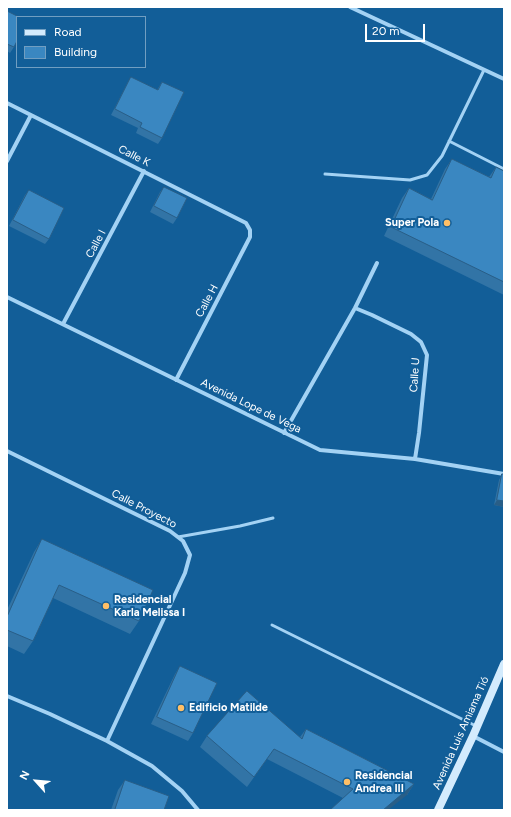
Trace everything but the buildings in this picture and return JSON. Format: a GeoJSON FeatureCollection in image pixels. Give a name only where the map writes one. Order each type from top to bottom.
{"type":"FeatureCollection","features":[{"type":"Feature","properties":{"kind":"main road","name":"Avenida Luis Amiama Tió"},"geometry":{"type":"LineString","coordinates":[[438,810],[473,736],[504,664]]}},
{"type":"Feature","properties":{"kind":"street"},"geometry":{"type":"LineString","coordinates":[[350,7],[504,79]]}},
{"type":"Feature","properties":{"kind":"street","name":"Calle K"},"geometry":{"type":"LineString","coordinates":[[7,103],[246,223],[250,230]]}},
{"type":"Feature","properties":{"kind":"street"},"geometry":{"type":"LineString","coordinates":[[7,161],[31,115]]}},
{"type":"Feature","properties":{"kind":"street","name":"Calle I"},"geometry":{"type":"LineString","coordinates":[[63,324],[144,171]]}},
{"type":"Feature","properties":{"kind":"street","name":"Calle H"},"geometry":{"type":"LineString","coordinates":[[176,380],[250,237],[250,230]]}},
{"type":"Feature","properties":{"kind":"street"},"geometry":{"type":"LineString","coordinates":[[284,433],[355,308],[377,263]]}},
{"type":"Feature","properties":{"kind":"street","name":"Avenida Lope de Vega"},"geometry":{"type":"LineString","coordinates":[[7,297],[320,450],[415,459],[504,474]]}},
{"type":"Feature","properties":{"kind":"street","name":"Calle U"},"geometry":{"type":"LineString","coordinates":[[355,308],[411,334],[421,342],[427,355],[420,433],[415,459]]}},
{"type":"Feature","properties":{"kind":"street","name":"Calle Proyecto"},"geometry":{"type":"LineString","coordinates":[[7,451],[170,531],[183,541],[190,555],[185,573],[107,741]]}},
{"type":"Feature","properties":{"kind":"street"},"geometry":{"type":"LineString","coordinates":[[7,696],[50,714],[107,741],[152,766],[182,791],[198,810]]}},
{"type":"Feature","properties":{"kind":"street"},"geometry":{"type":"LineString","coordinates":[[473,736],[504,752]]}},
{"type":"Feature","properties":{"kind":"lane"},"geometry":{"type":"LineString","coordinates":[[325,174],[410,180],[427,175],[442,156],[484,70]]}},
{"type":"Feature","properties":{"kind":"lane"},"geometry":{"type":"LineString","coordinates":[[449,142],[504,169]]}},
{"type":"Feature","properties":{"kind":"lane"},"geometry":{"type":"LineString","coordinates":[[178,537],[240,526],[273,518]]}},
{"type":"Feature","properties":{"kind":"lane"},"geometry":{"type":"LineString","coordinates":[[272,624],[477,727]]}},
{"type":"Feature","properties":{"kind":"place","name":"Super Pola"},"geometry":{"type":"Point","coordinates":[447,223]}},
{"type":"Feature","properties":{"kind":"place","name":"Residencial Karla Melissa I"},"geometry":{"type":"Point","coordinates":[106,606]}},
{"type":"Feature","properties":{"kind":"place","name":"Edificio Matilde"},"geometry":{"type":"Point","coordinates":[181,708]}},
{"type":"Feature","properties":{"kind":"place","name":"Residencial Andrea III"},"geometry":{"type":"Point","coordinates":[347,782]}}]}
